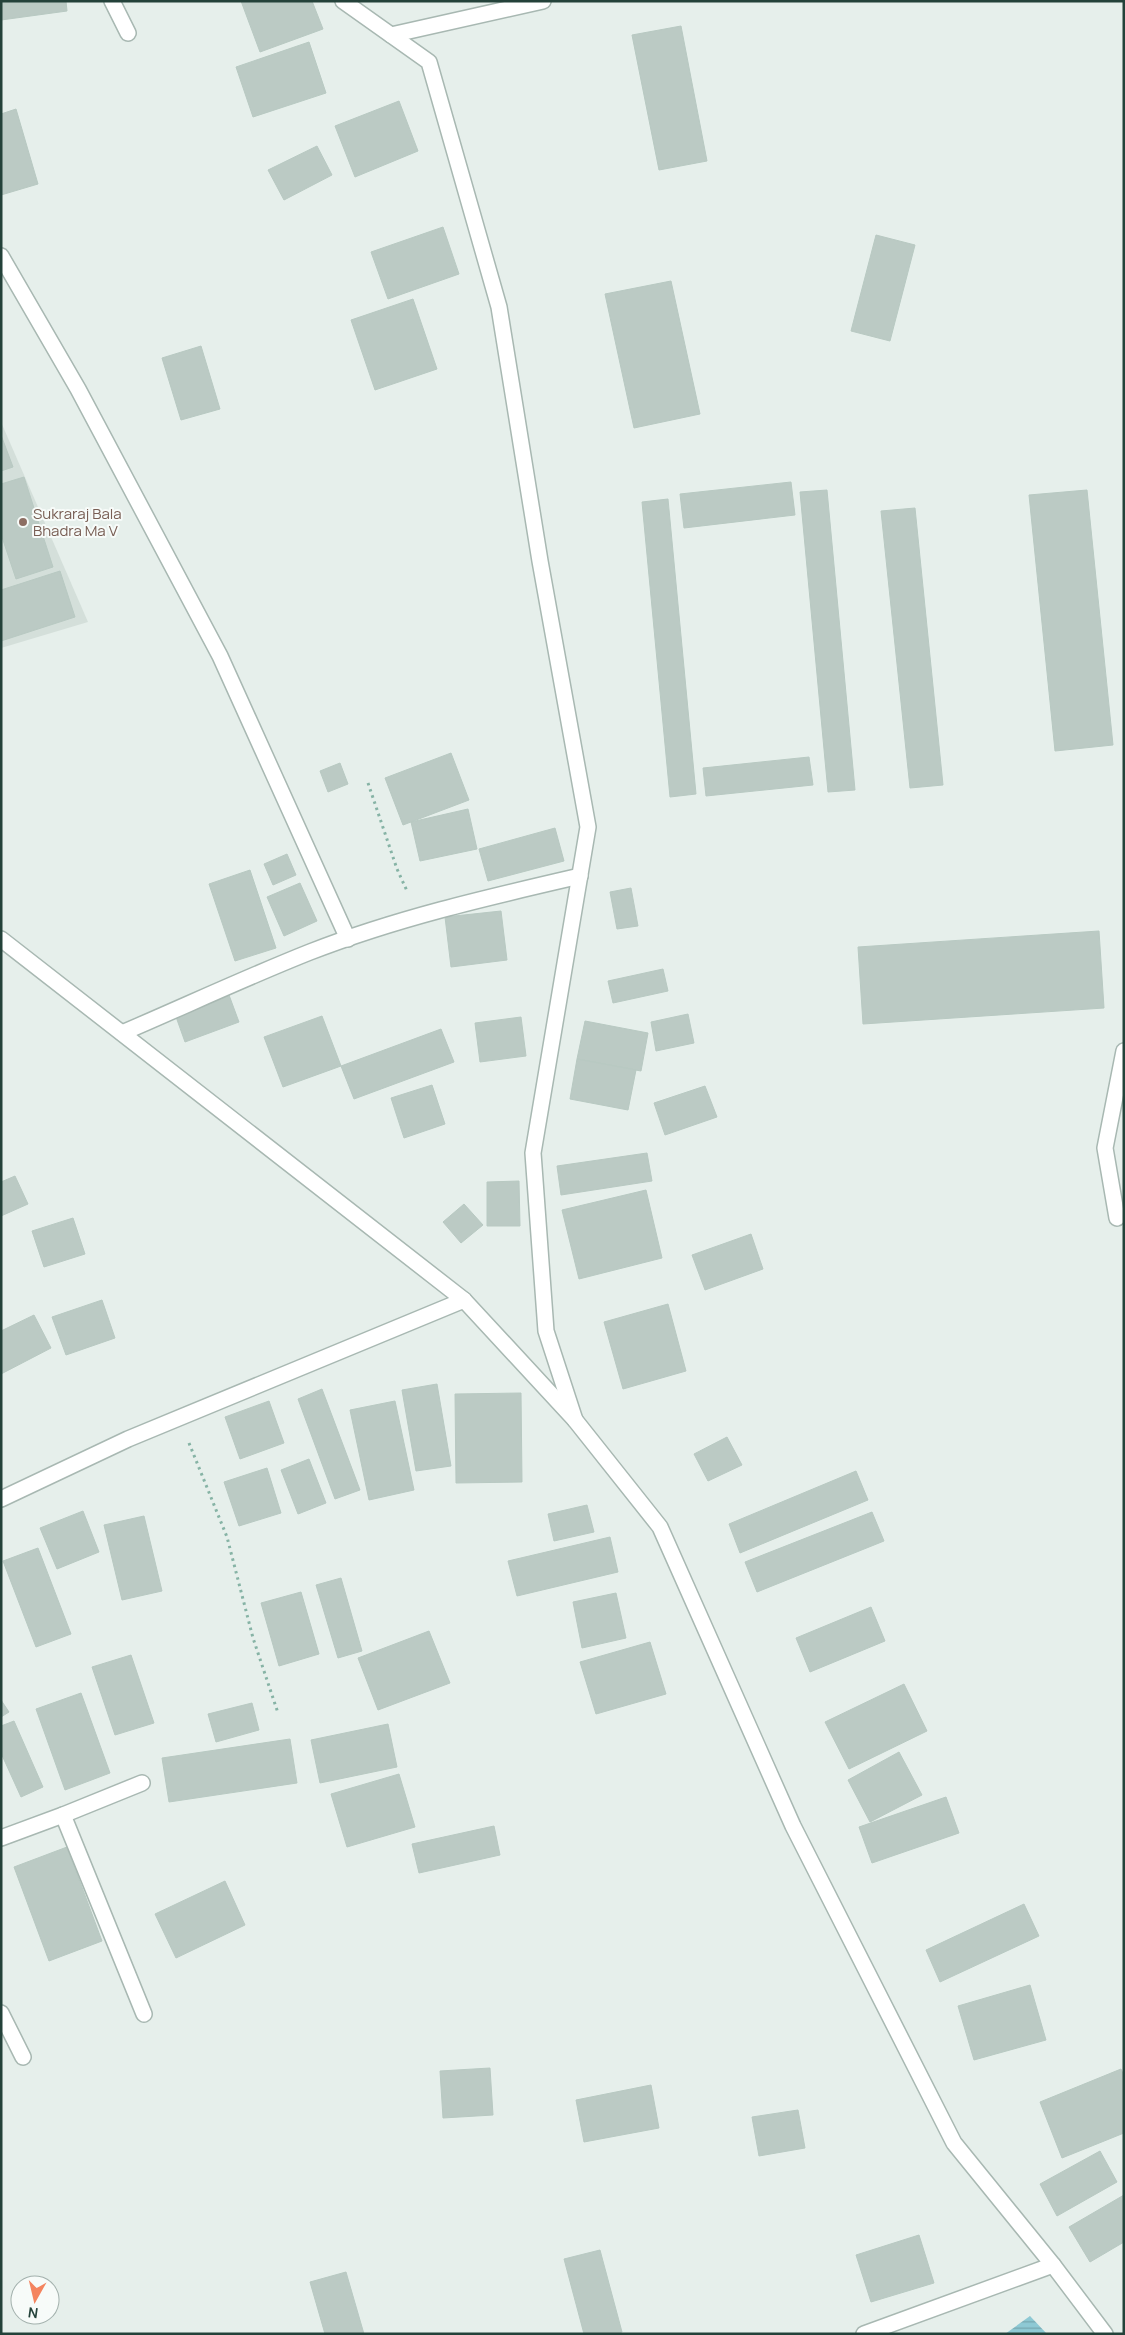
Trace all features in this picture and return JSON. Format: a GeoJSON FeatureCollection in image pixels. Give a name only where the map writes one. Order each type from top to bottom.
{"type":"FeatureCollection","features":[{"type":"Feature","properties":{"kind":"street"},"geometry":{"type":"LineString","coordinates":[[112,1],[128,33]]}},
{"type":"Feature","properties":{"kind":"street"},"geometry":{"type":"LineString","coordinates":[[343,1],[429,62],[499,306],[540,561],[588,827],[533,1153],[546,1330],[575,1420]]}},
{"type":"Feature","properties":{"kind":"street"},"geometry":{"type":"LineString","coordinates":[[392,35],[543,1]]}},
{"type":"Feature","properties":{"kind":"street"},"geometry":{"type":"LineString","coordinates":[[1,256],[78,389],[220,656],[348,939]]}},
{"type":"Feature","properties":{"kind":"street"},"geometry":{"type":"LineString","coordinates":[[122,1033],[311,952],[348,939],[420,916],[580,876]]}},
{"type":"Feature","properties":{"kind":"street"},"geometry":{"type":"LineString","coordinates":[[1,939],[464,1300],[575,1420],[660,1527],[793,1826],[954,2143],[1053,2264],[1105,2334]]}},
{"type":"Feature","properties":{"kind":"street"},"geometry":{"type":"LineString","coordinates":[[1117,1218],[1105,1148],[1124,1051]]}},
{"type":"Feature","properties":{"kind":"street"},"geometry":{"type":"LineString","coordinates":[[1,1499],[128,1439],[464,1300]]}},
{"type":"Feature","properties":{"kind":"street"},"geometry":{"type":"LineString","coordinates":[[1,1838],[142,1783]]}},
{"type":"Feature","properties":{"kind":"street"},"geometry":{"type":"LineString","coordinates":[[64,1815],[144,2014]]}},
{"type":"Feature","properties":{"kind":"street"},"geometry":{"type":"LineString","coordinates":[[1,2013],[23,2057]]}},
{"type":"Feature","properties":{"kind":"street"},"geometry":{"type":"LineString","coordinates":[[864,2334],[1053,2264]]}},
{"type":"Feature","properties":{"kind":"path"},"geometry":{"type":"LineString","coordinates":[[368,783],[397,869],[420,916]]}},
{"type":"Feature","properties":{"kind":"path"},"geometry":{"type":"LineString","coordinates":[[180,1419],[227,1537],[253,1638],[278,1713]]}},
{"type":"Feature","properties":{"kind":"shaded area","name":"Sukraraj Bala Bhadra Ma V"},"geometry":{"type":"Polygon","coordinates":[[[1,422],[88,622],[1,648],[1,422]]]}},
{"type":"Feature","properties":{"kind":"water"},"geometry":{"type":"Polygon","coordinates":[[[1030,2316],[1047,2334],[1005,2334],[1030,2316]]]}},
{"type":"Feature","properties":{"kind":"building"},"geometry":{"type":"Polygon","coordinates":[[[1,1],[66,1],[67,11],[1,20],[1,1]]]}},
{"type":"Feature","properties":{"kind":"building"},"geometry":{"type":"Polygon","coordinates":[[[241,1],[312,1],[323,29],[260,52],[241,1]]]}},
{"type":"Feature","properties":{"kind":"building"},"geometry":{"type":"Polygon","coordinates":[[[681,26],[707,161],[659,170],[632,35],[681,26]]]}},
{"type":"Feature","properties":{"kind":"building"},"geometry":{"type":"Polygon","coordinates":[[[309,42],[326,93],[253,117],[236,67],[309,42]]]}},
{"type":"Feature","properties":{"kind":"building"},"geometry":{"type":"Polygon","coordinates":[[[399,101],[418,151],[355,177],[335,126],[399,101]]]}},
{"type":"Feature","properties":{"kind":"building"},"geometry":{"type":"Polygon","coordinates":[[[16,109],[38,184],[1,195],[1,114],[16,109]]]}},
{"type":"Feature","properties":{"kind":"building"},"geometry":{"type":"Polygon","coordinates":[[[317,146],[332,175],[284,200],[268,170],[317,146]]]}},
{"type":"Feature","properties":{"kind":"building"},"geometry":{"type":"Polygon","coordinates":[[[443,227],[459,274],[388,299],[371,252],[443,227]]]}},
{"type":"Feature","properties":{"kind":"building"},"geometry":{"type":"Polygon","coordinates":[[[876,235],[915,245],[890,341],[851,331],[876,235]]]}},
{"type":"Feature","properties":{"kind":"building"},"geometry":{"type":"Polygon","coordinates":[[[671,281],[700,414],[634,428],[605,294],[671,281]]]}},
{"type":"Feature","properties":{"kind":"building"},"geometry":{"type":"Polygon","coordinates":[[[413,299],[437,369],[375,390],[351,320],[413,299]]]}},
{"type":"Feature","properties":{"kind":"building"},"geometry":{"type":"Polygon","coordinates":[[[201,346],[220,409],[181,420],[162,358],[201,346]]]}},
{"type":"Feature","properties":{"kind":"building"},"geometry":{"type":"Polygon","coordinates":[[[1,435],[13,467],[1,471],[1,435]]]}},
{"type":"Feature","properties":{"kind":"building"},"geometry":{"type":"Polygon","coordinates":[[[24,477],[53,567],[16,579],[1,534],[1,484],[24,477]]]}},
{"type":"Feature","properties":{"kind":"building"},"geometry":{"type":"Polygon","coordinates":[[[791,482],[795,515],[684,528],[680,494],[791,482]]]}},
{"type":"Feature","properties":{"kind":"building"},"geometry":{"type":"Polygon","coordinates":[[[827,490],[855,790],[828,792],[800,492],[827,490]]]}},
{"type":"Feature","properties":{"kind":"building"},"geometry":{"type":"Polygon","coordinates":[[[1087,490],[1113,745],[1055,751],[1029,495],[1087,490]]]}},
{"type":"Feature","properties":{"kind":"building"},"geometry":{"type":"Polygon","coordinates":[[[668,499],[696,794],[670,797],[642,502],[668,499]]]}},
{"type":"Feature","properties":{"kind":"building"},"geometry":{"type":"Polygon","coordinates":[[[915,508],[943,785],[910,788],[881,511],[915,508]]]}},
{"type":"Feature","properties":{"kind":"building"},"geometry":{"type":"Polygon","coordinates":[[[60,571],[75,617],[1,641],[1,590],[60,571]]]}},
{"type":"Feature","properties":{"kind":"building"},"geometry":{"type":"Polygon","coordinates":[[[451,753],[469,800],[403,825],[385,778],[451,753]]]}},
{"type":"Feature","properties":{"kind":"building"},"geometry":{"type":"Polygon","coordinates":[[[809,757],[813,785],[706,796],[703,768],[809,757]]]}},
{"type":"Feature","properties":{"kind":"building"},"geometry":{"type":"Polygon","coordinates":[[[340,763],[348,784],[328,792],[320,771],[340,763]]]}},
{"type":"Feature","properties":{"kind":"building"},"geometry":{"type":"Polygon","coordinates":[[[468,809],[477,849],[420,861],[411,822],[468,809]]]}},
{"type":"Feature","properties":{"kind":"building"},"geometry":{"type":"Polygon","coordinates":[[[555,828],[564,861],[488,881],[479,849],[555,828]]]}},
{"type":"Feature","properties":{"kind":"building"},"geometry":{"type":"Polygon","coordinates":[[[287,854],[296,875],[273,885],[264,864],[287,854]]]}},
{"type":"Feature","properties":{"kind":"building"},"geometry":{"type":"Polygon","coordinates":[[[250,870],[276,948],[235,961],[209,884],[250,870]]]}},
{"type":"Feature","properties":{"kind":"building"},"geometry":{"type":"Polygon","coordinates":[[[300,883],[317,921],[284,936],[267,897],[300,883]]]}},
{"type":"Feature","properties":{"kind":"building"},"geometry":{"type":"Polygon","coordinates":[[[631,888],[638,926],[617,929],[610,892],[631,888]]]}},
{"type":"Feature","properties":{"kind":"building"},"geometry":{"type":"Polygon","coordinates":[[[501,911],[507,960],[451,967],[445,917],[501,911]]]}},
{"type":"Feature","properties":{"kind":"building"},"geometry":{"type":"Polygon","coordinates":[[[1099,931],[1104,1008],[863,1024],[858,947],[1099,931]]]}},
{"type":"Feature","properties":{"kind":"building"},"geometry":{"type":"Polygon","coordinates":[[[663,969],[668,991],[613,1003],[608,981],[663,969]]]}},
{"type":"Feature","properties":{"kind":"building"},"geometry":{"type":"Polygon","coordinates":[[[229,995],[239,1022],[185,1042],[175,1014],[229,995]]]}},
{"type":"Feature","properties":{"kind":"building"},"geometry":{"type":"Polygon","coordinates":[[[688,1014],[694,1043],[656,1051],[651,1022],[688,1014]]]}},
{"type":"Feature","properties":{"kind":"building"},"geometry":{"type":"Polygon","coordinates":[[[322,1016],[341,1066],[283,1087],[264,1037],[322,1016]]]}},
{"type":"Feature","properties":{"kind":"building"},"geometry":{"type":"Polygon","coordinates":[[[521,1017],[526,1056],[480,1062],[475,1023],[521,1017]]]}},
{"type":"Feature","properties":{"kind":"building"},"geometry":{"type":"Polygon","coordinates":[[[585,1021],[648,1033],[641,1071],[577,1059],[585,1021]]]}},
{"type":"Feature","properties":{"kind":"building"},"geometry":{"type":"Polygon","coordinates":[[[441,1029],[454,1062],[354,1099],[341,1066],[441,1029]]]}},
{"type":"Feature","properties":{"kind":"building"},"geometry":{"type":"Polygon","coordinates":[[[577,1059],[636,1070],[628,1110],[570,1099],[577,1059]]]}},
{"type":"Feature","properties":{"kind":"building"},"geometry":{"type":"Polygon","coordinates":[[[432,1085],[445,1124],[404,1138],[391,1098],[432,1085]]]}},
{"type":"Feature","properties":{"kind":"building"},"geometry":{"type":"Polygon","coordinates":[[[705,1086],[717,1117],[665,1135],[654,1103],[705,1086]]]}},
{"type":"Feature","properties":{"kind":"building"},"geometry":{"type":"Polygon","coordinates":[[[647,1153],[652,1181],[561,1195],[557,1166],[647,1153]]]}},
{"type":"Feature","properties":{"kind":"building"},"geometry":{"type":"Polygon","coordinates":[[[15,1176],[28,1204],[1,1216],[1,1182],[15,1176]]]}},
{"type":"Feature","properties":{"kind":"building"},"geometry":{"type":"Polygon","coordinates":[[[519,1181],[520,1226],[487,1226],[487,1182],[519,1181]]]}},
{"type":"Feature","properties":{"kind":"building"},"geometry":{"type":"Polygon","coordinates":[[[646,1190],[662,1258],[579,1279],[562,1210],[646,1190]]]}},
{"type":"Feature","properties":{"kind":"building"},"geometry":{"type":"Polygon","coordinates":[[[464,1204],[483,1225],[461,1243],[443,1222],[464,1204]]]}},
{"type":"Feature","properties":{"kind":"building"},"geometry":{"type":"Polygon","coordinates":[[[73,1218],[85,1254],[44,1267],[32,1231],[73,1218]]]}},
{"type":"Feature","properties":{"kind":"building"},"geometry":{"type":"Polygon","coordinates":[[[751,1234],[763,1269],[705,1290],[692,1255],[751,1234]]]}},
{"type":"Feature","properties":{"kind":"building"},"geometry":{"type":"Polygon","coordinates":[[[102,1300],[115,1338],[66,1355],[52,1317],[102,1300]]]}},
{"type":"Feature","properties":{"kind":"building"},"geometry":{"type":"Polygon","coordinates":[[[668,1304],[686,1371],[623,1389],[604,1322],[668,1304]]]}},
{"type":"Feature","properties":{"kind":"building"},"geometry":{"type":"Polygon","coordinates":[[[34,1315],[51,1348],[1,1374],[1,1331],[34,1315]]]}},
{"type":"Feature","properties":{"kind":"building"},"geometry":{"type":"Polygon","coordinates":[[[437,1384],[451,1466],[416,1471],[402,1390],[437,1384]]]}},
{"type":"Feature","properties":{"kind":"building"},"geometry":{"type":"Polygon","coordinates":[[[322,1389],[360,1490],[335,1499],[298,1399],[322,1389]]]}},
{"type":"Feature","properties":{"kind":"building"},"geometry":{"type":"Polygon","coordinates":[[[521,1393],[522,1482],[456,1483],[455,1394],[521,1393]]]}},
{"type":"Feature","properties":{"kind":"building"},"geometry":{"type":"Polygon","coordinates":[[[269,1401],[284,1443],[240,1459],[225,1417],[269,1401]]]}},
{"type":"Feature","properties":{"kind":"building"},"geometry":{"type":"Polygon","coordinates":[[[395,1401],[414,1490],[369,1500],[350,1410],[395,1401]]]}},
{"type":"Feature","properties":{"kind":"building"},"geometry":{"type":"Polygon","coordinates":[[[727,1437],[742,1465],[708,1481],[694,1454],[727,1437]]]}},
{"type":"Feature","properties":{"kind":"building"},"geometry":{"type":"Polygon","coordinates":[[[309,1459],[326,1503],[298,1514],[281,1470],[309,1459]]]}},
{"type":"Feature","properties":{"kind":"building"},"geometry":{"type":"Polygon","coordinates":[[[267,1468],[281,1513],[239,1526],[224,1482],[267,1468]]]}},
{"type":"Feature","properties":{"kind":"building"},"geometry":{"type":"Polygon","coordinates":[[[856,1471],[868,1500],[740,1553],[729,1524],[856,1471]]]}},
{"type":"Feature","properties":{"kind":"building"},"geometry":{"type":"Polygon","coordinates":[[[587,1505],[594,1532],[554,1541],[548,1514],[587,1505]]]}},
{"type":"Feature","properties":{"kind":"building"},"geometry":{"type":"Polygon","coordinates":[[[83,1511],[99,1552],[57,1569],[40,1528],[83,1511]]]}},
{"type":"Feature","properties":{"kind":"building"},"geometry":{"type":"Polygon","coordinates":[[[872,1512],[884,1541],[757,1592],[745,1562],[872,1512]]]}},
{"type":"Feature","properties":{"kind":"building"},"geometry":{"type":"Polygon","coordinates":[[[144,1516],[162,1591],[122,1600],[104,1525],[144,1516]]]}},
{"type":"Feature","properties":{"kind":"building"},"geometry":{"type":"Polygon","coordinates":[[[610,1537],[618,1572],[517,1596],[508,1561],[610,1537]]]}},
{"type":"Feature","properties":{"kind":"building"},"geometry":{"type":"Polygon","coordinates":[[[38,1548],[71,1634],[36,1647],[3,1561],[38,1548]]]}},
{"type":"Feature","properties":{"kind":"building"},"geometry":{"type":"Polygon","coordinates":[[[341,1578],[362,1651],[338,1658],[316,1585],[341,1578]]]}},
{"type":"Feature","properties":{"kind":"building"},"geometry":{"type":"Polygon","coordinates":[[[301,1592],[319,1654],[279,1666],[261,1603],[301,1592]]]}},
{"type":"Feature","properties":{"kind":"building"},"geometry":{"type":"Polygon","coordinates":[[[616,1593],[626,1638],[582,1648],[573,1602],[616,1593]]]}},
{"type":"Feature","properties":{"kind":"building"},"geometry":{"type":"Polygon","coordinates":[[[871,1607],[885,1641],[810,1672],[796,1638],[871,1607]]]}},
{"type":"Feature","properties":{"kind":"building"},"geometry":{"type":"Polygon","coordinates":[[[429,1631],[450,1683],[378,1710],[358,1658],[429,1631]]]}},
{"type":"Feature","properties":{"kind":"building"},"geometry":{"type":"Polygon","coordinates":[[[650,1642],[666,1694],[596,1714],[580,1662],[650,1642]]]}},
{"type":"Feature","properties":{"kind":"building"},"geometry":{"type":"Polygon","coordinates":[[[131,1655],[154,1723],[115,1735],[92,1667],[131,1655]]]}},
{"type":"Feature","properties":{"kind":"building"},"geometry":{"type":"Polygon","coordinates":[[[904,1684],[927,1731],[849,1769],[825,1722],[904,1684]]]}},
{"type":"Feature","properties":{"kind":"building"},"geometry":{"type":"Polygon","coordinates":[[[81,1693],[110,1773],[65,1790],[36,1709],[81,1693]]]}},
{"type":"Feature","properties":{"kind":"building"},"geometry":{"type":"Polygon","coordinates":[[[1,1700],[9,1712],[1,1717],[1,1700]]]}},
{"type":"Feature","properties":{"kind":"building"},"geometry":{"type":"Polygon","coordinates":[[[252,1703],[259,1730],[216,1742],[208,1714],[252,1703]]]}},
{"type":"Feature","properties":{"kind":"building"},"geometry":{"type":"Polygon","coordinates":[[[14,1721],[43,1787],[21,1797],[1,1753],[1,1726],[14,1721]]]}},
{"type":"Feature","properties":{"kind":"building"},"geometry":{"type":"Polygon","coordinates":[[[388,1724],[397,1767],[320,1783],[311,1740],[388,1724]]]}},
{"type":"Feature","properties":{"kind":"building"},"geometry":{"type":"Polygon","coordinates":[[[290,1739],[297,1783],[169,1802],[162,1758],[290,1739]]]}},
{"type":"Feature","properties":{"kind":"building"},"geometry":{"type":"Polygon","coordinates":[[[899,1752],[922,1795],[870,1822],[848,1780],[899,1752]]]}},
{"type":"Feature","properties":{"kind":"building"},"geometry":{"type":"Polygon","coordinates":[[[399,1774],[415,1827],[347,1847],[331,1794],[399,1774]]]}},
{"type":"Feature","properties":{"kind":"building"},"geometry":{"type":"Polygon","coordinates":[[[946,1797],[959,1833],[872,1863],[859,1827],[946,1797]]]}},
{"type":"Feature","properties":{"kind":"building"},"geometry":{"type":"Polygon","coordinates":[[[494,1826],[500,1855],[419,1873],[412,1844],[494,1826]]]}},
{"type":"Feature","properties":{"kind":"building"},"geometry":{"type":"Polygon","coordinates":[[[67,1847],[102,1941],[49,1961],[14,1867],[67,1847]]]}},
{"type":"Feature","properties":{"kind":"building"},"geometry":{"type":"Polygon","coordinates":[[[225,1881],[245,1925],[176,1958],[155,1914],[225,1881]]]}},
{"type":"Feature","properties":{"kind":"building"},"geometry":{"type":"Polygon","coordinates":[[[1024,1904],[1039,1936],[940,1982],[926,1950],[1024,1904]]]}},
{"type":"Feature","properties":{"kind":"building"},"geometry":{"type":"Polygon","coordinates":[[[1030,1985],[1046,2040],[974,2060],[958,2006],[1030,1985]]]}},
{"type":"Feature","properties":{"kind":"building"},"geometry":{"type":"Polygon","coordinates":[[[490,2068],[493,2115],[443,2118],[440,2071],[490,2068]]]}},
{"type":"Feature","properties":{"kind":"building"},"geometry":{"type":"Polygon","coordinates":[[[1121,2069],[1124,2076],[1124,2133],[1062,2158],[1040,2102],[1121,2069]]]}},
{"type":"Feature","properties":{"kind":"building"},"geometry":{"type":"Polygon","coordinates":[[[651,2085],[659,2128],[584,2142],[576,2100],[651,2085]]]}},
{"type":"Feature","properties":{"kind":"building"},"geometry":{"type":"Polygon","coordinates":[[[798,2110],[805,2148],[759,2156],[752,2117],[798,2110]]]}},
{"type":"Feature","properties":{"kind":"building"},"geometry":{"type":"Polygon","coordinates":[[[1100,2151],[1117,2182],[1057,2216],[1040,2184],[1100,2151]]]}},
{"type":"Feature","properties":{"kind":"building"},"geometry":{"type":"Polygon","coordinates":[[[1124,2195],[1124,2242],[1090,2262],[1069,2227],[1124,2195]]]}},
{"type":"Feature","properties":{"kind":"building"},"geometry":{"type":"Polygon","coordinates":[[[919,2235],[934,2283],[871,2302],[856,2255],[919,2235]]]}},
{"type":"Feature","properties":{"kind":"building"},"geometry":{"type":"Polygon","coordinates":[[[600,2250],[622,2332],[616,2334],[584,2334],[564,2259],[600,2250]]]}},
{"type":"Feature","properties":{"kind":"building"},"geometry":{"type":"Polygon","coordinates":[[[346,2272],[364,2334],[325,2334],[310,2282],[346,2272]]]}},
{"type":"Feature","properties":{"kind":"place","name":"Sukraraj Bala Bhadra Ma V"},"geometry":{"type":"Point","coordinates":[23,522]}}]}
